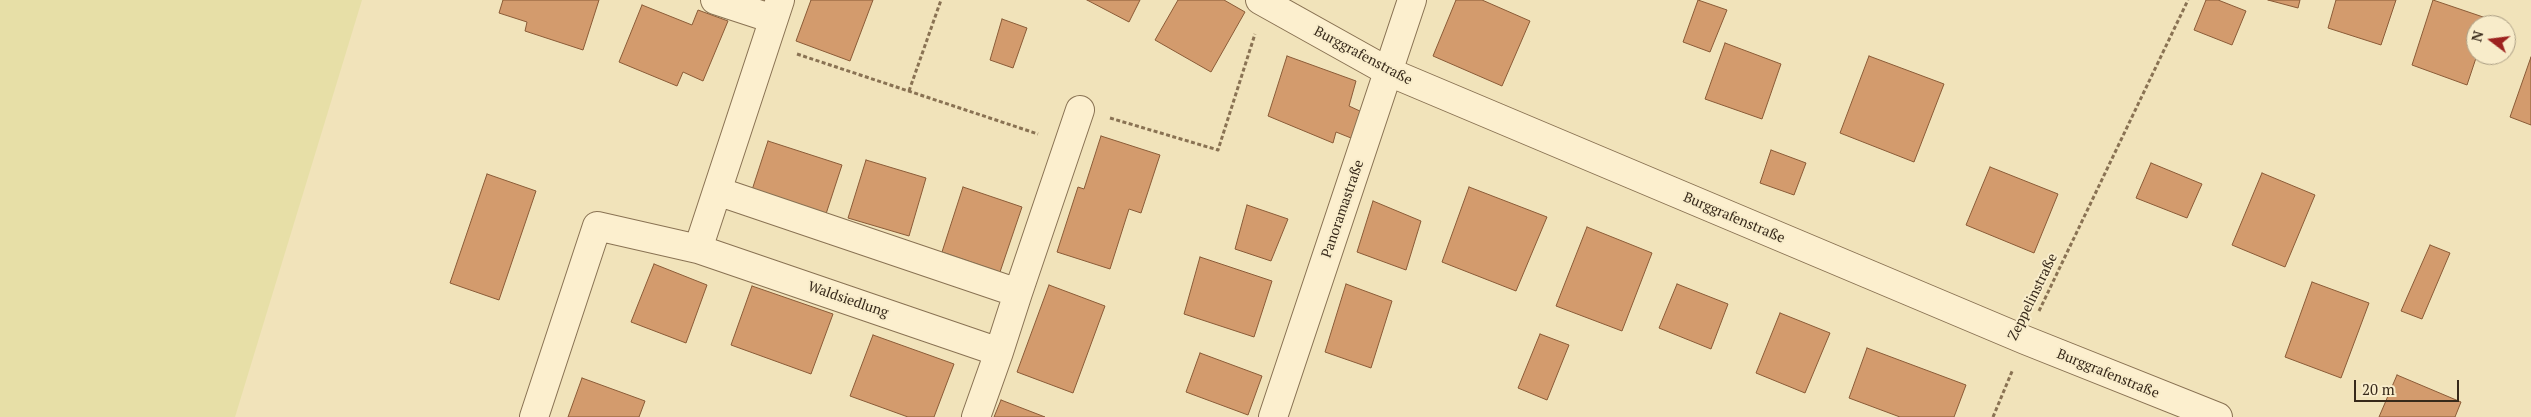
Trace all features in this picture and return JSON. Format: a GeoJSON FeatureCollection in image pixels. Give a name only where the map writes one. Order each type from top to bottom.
{"type":"FeatureCollection","features":[{"type":"Feature","properties":{"kind":"street"},"geometry":{"type":"LineString","coordinates":[[698,249],[773,21],[715,0]]}},
{"type":"Feature","properties":{"kind":"street","name":"Panoramastraße"},"geometry":{"type":"LineString","coordinates":[[1273,417],[1412,0]]}},
{"type":"Feature","properties":{"kind":"street","name":"Burggrafenstraße"},"geometry":{"type":"LineString","coordinates":[[1262,1],[1389,72],[2024,340],[2218,417]]}},
{"type":"Feature","properties":{"kind":"street"},"geometry":{"type":"LineString","coordinates":[[976,417],[1080,110]]}},
{"type":"Feature","properties":{"kind":"street"},"geometry":{"type":"LineString","coordinates":[[717,191],[1018,293]]}},
{"type":"Feature","properties":{"kind":"street","name":"Waldsiedlung"},"geometry":{"type":"LineString","coordinates":[[534,417],[597,226],[698,249],[999,352]]}},
{"type":"Feature","properties":{"kind":"path"},"geometry":{"type":"LineString","coordinates":[[909,91],[941,0]]}},
{"type":"Feature","properties":{"kind":"path","name":"Zeppelinstraße"},"geometry":{"type":"LineString","coordinates":[[1992,417],[2024,340],[2188,0]]}},
{"type":"Feature","properties":{"kind":"path"},"geometry":{"type":"LineString","coordinates":[[1080,110],[1218,150],[1262,1]]}},
{"type":"Feature","properties":{"kind":"path"},"geometry":{"type":"LineString","coordinates":[[773,21],[909,91],[1069,144]]}},
{"type":"Feature","properties":{"kind":"shaded area"},"geometry":{"type":"Polygon","coordinates":[[[0,0],[362,0],[235,417],[0,417],[0,0]]]}},
{"type":"Feature","properties":{"kind":"building"},"geometry":{"type":"Polygon","coordinates":[[[503,0],[599,0],[583,50],[525,31],[527,22],[499,13],[503,0]]]}},
{"type":"Feature","properties":{"kind":"building"},"geometry":{"type":"Polygon","coordinates":[[[811,0],[873,0],[850,61],[796,41],[811,0]]]}},
{"type":"Feature","properties":{"kind":"building"},"geometry":{"type":"Polygon","coordinates":[[[1087,0],[1140,0],[1129,22],[1087,0]]]}},
{"type":"Feature","properties":{"kind":"building"},"geometry":{"type":"Polygon","coordinates":[[[1178,0],[1224,0],[1245,12],[1211,72],[1155,40],[1178,0]]]}},
{"type":"Feature","properties":{"kind":"building"},"geometry":{"type":"Polygon","coordinates":[[[1456,0],[1482,0],[1530,21],[1502,86],[1433,56],[1456,0]]]}},
{"type":"Feature","properties":{"kind":"building"},"geometry":{"type":"Polygon","coordinates":[[[1698,0],[1727,10],[1710,52],[1683,42],[1698,0]]]}},
{"type":"Feature","properties":{"kind":"building"},"geometry":{"type":"Polygon","coordinates":[[[2206,0],[2218,0],[2246,11],[2232,45],[2194,30],[2206,0]]]}},
{"type":"Feature","properties":{"kind":"building"},"geometry":{"type":"Polygon","coordinates":[[[2268,0],[2300,0],[2298,8],[2268,0]]]}},
{"type":"Feature","properties":{"kind":"building"},"geometry":{"type":"Polygon","coordinates":[[[2336,0],[2396,0],[2381,45],[2328,28],[2336,0]]]}},
{"type":"Feature","properties":{"kind":"building"},"geometry":{"type":"Polygon","coordinates":[[[2433,0],[2477,15],[2466,15],[2466,65],[2474,65],[2467,85],[2412,65],[2433,0]]]}},
{"type":"Feature","properties":{"kind":"building"},"geometry":{"type":"Polygon","coordinates":[[[642,5],[692,25],[698,10],[728,21],[703,81],[683,72],[677,86],[619,62],[642,5]]]}},
{"type":"Feature","properties":{"kind":"building"},"geometry":{"type":"Polygon","coordinates":[[[1002,19],[1027,28],[1013,68],[990,60],[1002,19]]]}},
{"type":"Feature","properties":{"kind":"building"},"geometry":{"type":"Polygon","coordinates":[[[1725,43],[1781,64],[1762,119],[1705,99],[1725,43]]]}},
{"type":"Feature","properties":{"kind":"building"},"geometry":{"type":"Polygon","coordinates":[[[1287,56],[1356,81],[1349,106],[1362,112],[1351,138],[1336,132],[1333,143],[1268,116],[1287,56]]]}},
{"type":"Feature","properties":{"kind":"building"},"geometry":{"type":"Polygon","coordinates":[[[1869,56],[1944,84],[1914,162],[1840,133],[1869,56]]]}},
{"type":"Feature","properties":{"kind":"building"},"geometry":{"type":"Polygon","coordinates":[[[2531,57],[2531,125],[2510,117],[2531,57]]]}},
{"type":"Feature","properties":{"kind":"building"},"geometry":{"type":"Polygon","coordinates":[[[1101,136],[1160,155],[1141,213],[1129,209],[1110,269],[1057,252],[1078,187],[1084,189],[1101,136]]]}},
{"type":"Feature","properties":{"kind":"building"},"geometry":{"type":"Polygon","coordinates":[[[768,141],[842,165],[825,217],[751,193],[768,141]]]}},
{"type":"Feature","properties":{"kind":"building"},"geometry":{"type":"Polygon","coordinates":[[[1771,150],[1806,163],[1794,195],[1760,183],[1771,150]]]}},
{"type":"Feature","properties":{"kind":"building"},"geometry":{"type":"Polygon","coordinates":[[[866,160],[926,178],[909,236],[848,218],[866,160]]]}},
{"type":"Feature","properties":{"kind":"building"},"geometry":{"type":"Polygon","coordinates":[[[2151,163],[2202,184],[2187,218],[2136,198],[2151,163]]]}},
{"type":"Feature","properties":{"kind":"building"},"geometry":{"type":"Polygon","coordinates":[[[1990,167],[2058,194],[2034,253],[1966,225],[1990,167]]]}},
{"type":"Feature","properties":{"kind":"building"},"geometry":{"type":"Polygon","coordinates":[[[2262,173],[2315,195],[2285,267],[2232,245],[2262,173]]]}},
{"type":"Feature","properties":{"kind":"building"},"geometry":{"type":"Polygon","coordinates":[[[487,174],[536,191],[499,300],[450,283],[487,174]]]}},
{"type":"Feature","properties":{"kind":"building"},"geometry":{"type":"Polygon","coordinates":[[[963,187],[1022,207],[1000,272],[942,252],[963,187]]]}},
{"type":"Feature","properties":{"kind":"building"},"geometry":{"type":"Polygon","coordinates":[[[1469,187],[1547,217],[1516,291],[1442,262],[1469,187]]]}},
{"type":"Feature","properties":{"kind":"building"},"geometry":{"type":"Polygon","coordinates":[[[1373,201],[1421,221],[1406,270],[1357,252],[1373,201]]]}},
{"type":"Feature","properties":{"kind":"building"},"geometry":{"type":"Polygon","coordinates":[[[1247,205],[1288,219],[1271,261],[1235,249],[1247,205]]]}},
{"type":"Feature","properties":{"kind":"building"},"geometry":{"type":"Polygon","coordinates":[[[1587,227],[1652,253],[1622,331],[1556,306],[1587,227]]]}},
{"type":"Feature","properties":{"kind":"building"},"geometry":{"type":"Polygon","coordinates":[[[2430,245],[2450,253],[2422,319],[2401,311],[2430,245]]]}},
{"type":"Feature","properties":{"kind":"building"},"geometry":{"type":"Polygon","coordinates":[[[1200,257],[1272,281],[1254,337],[1184,314],[1200,257]]]}},
{"type":"Feature","properties":{"kind":"building"},"geometry":{"type":"Polygon","coordinates":[[[654,264],[707,285],[686,343],[631,322],[654,264]]]}},
{"type":"Feature","properties":{"kind":"building"},"geometry":{"type":"Polygon","coordinates":[[[2312,282],[2369,303],[2341,378],[2285,357],[2312,282]]]}},
{"type":"Feature","properties":{"kind":"building"},"geometry":{"type":"Polygon","coordinates":[[[1346,284],[1392,301],[1371,368],[1325,352],[1346,284]]]}},
{"type":"Feature","properties":{"kind":"building"},"geometry":{"type":"Polygon","coordinates":[[[1677,284],[1728,304],[1711,349],[1659,328],[1677,284]]]}},
{"type":"Feature","properties":{"kind":"building"},"geometry":{"type":"Polygon","coordinates":[[[1049,285],[1105,306],[1073,393],[1017,372],[1049,285]]]}},
{"type":"Feature","properties":{"kind":"building"},"geometry":{"type":"Polygon","coordinates":[[[752,286],[833,314],[811,374],[731,345],[752,286]]]}},
{"type":"Feature","properties":{"kind":"building"},"geometry":{"type":"Polygon","coordinates":[[[1780,313],[1830,333],[1805,393],[1756,373],[1780,313]]]}},
{"type":"Feature","properties":{"kind":"building"},"geometry":{"type":"Polygon","coordinates":[[[1540,334],[1569,345],[1547,400],[1518,388],[1540,334]]]}},
{"type":"Feature","properties":{"kind":"building"},"geometry":{"type":"Polygon","coordinates":[[[873,335],[954,364],[934,417],[908,417],[850,396],[873,335]]]}},
{"type":"Feature","properties":{"kind":"building"},"geometry":{"type":"Polygon","coordinates":[[[1867,348],[1966,385],[1954,417],[1900,417],[1849,398],[1867,348]]]}},
{"type":"Feature","properties":{"kind":"building"},"geometry":{"type":"Polygon","coordinates":[[[1200,353],[1262,376],[1248,415],[1186,392],[1200,353]]]}},
{"type":"Feature","properties":{"kind":"building"},"geometry":{"type":"Polygon","coordinates":[[[2397,375],[2461,402],[2455,417],[2379,417],[2397,375]]]}},
{"type":"Feature","properties":{"kind":"building"},"geometry":{"type":"Polygon","coordinates":[[[582,378],[645,401],[639,417],[568,417],[582,378]]]}},
{"type":"Feature","properties":{"kind":"building"},"geometry":{"type":"Polygon","coordinates":[[[1001,400],[1045,417],[994,417],[1001,400]]]}}]}
